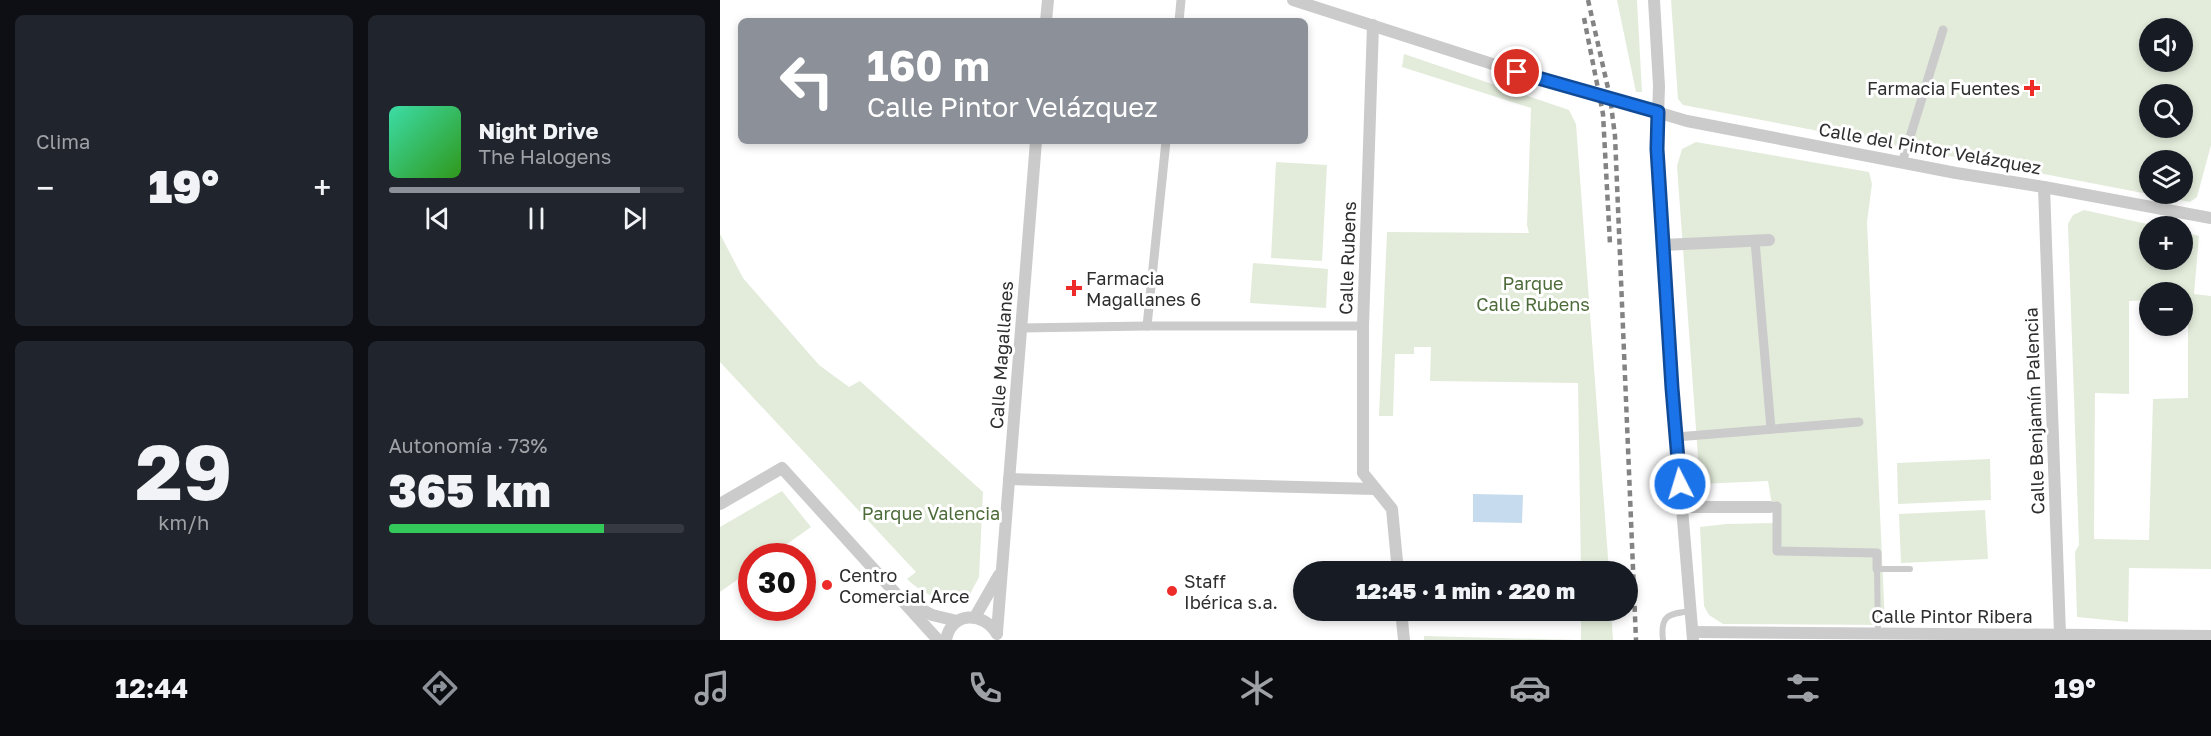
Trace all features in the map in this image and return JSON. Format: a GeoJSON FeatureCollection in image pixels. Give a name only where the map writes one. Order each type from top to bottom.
{"type":"FeatureCollection","features":[{"type":"Feature","properties":{"kind":"street"},"geometry":{"type":"LineString","coordinates":[[1046,18],[1048,0]]}},
{"type":"Feature","properties":{"kind":"street"},"geometry":{"type":"LineString","coordinates":[[1179,18],[1181,0]]}},
{"type":"Feature","properties":{"kind":"street","name":"Calle del Pintor Velázquez"},"geometry":{"type":"LineString","coordinates":[[1293,0],[1558,85],[1687,121],[1956,173],[2210,214]]}},
{"type":"Feature","properties":{"kind":"street"},"geometry":{"type":"LineString","coordinates":[[1654,0],[1659,86],[1657,149],[1676,437],[1693,636]]}},
{"type":"Feature","properties":{"kind":"street","name":"Calle Rubens"},"geometry":{"type":"LineString","coordinates":[[1373,25],[1363,326],[1364,473],[1392,509],[1397,561]]}},
{"type":"Feature","properties":{"kind":"street"},"geometry":{"type":"LineString","coordinates":[[1902,163],[1943,30]]}},
{"type":"Feature","properties":{"kind":"street","name":"Calle Magallanes"},"geometry":{"type":"LineString","coordinates":[[998,636],[1001,571],[1036,144]]}},
{"type":"Feature","properties":{"kind":"street"},"geometry":{"type":"LineString","coordinates":[[1147,326],[1167,144]]}},
{"type":"Feature","properties":{"kind":"street","name":"Calle Benjamín Palencia"},"geometry":{"type":"LineString","coordinates":[[2044,186],[2060,634]]}},
{"type":"Feature","properties":{"kind":"street"},"geometry":{"type":"LineString","coordinates":[[1663,245],[1769,240]]}},
{"type":"Feature","properties":{"kind":"street"},"geometry":{"type":"LineString","coordinates":[[1755,241],[1771,429]]}},
{"type":"Feature","properties":{"kind":"street"},"geometry":{"type":"LineString","coordinates":[[1021,328],[1363,326]]}},
{"type":"Feature","properties":{"kind":"street"},"geometry":{"type":"LineString","coordinates":[[1676,437],[1859,422]]}},
{"type":"Feature","properties":{"kind":"street"},"geometry":{"type":"LineString","coordinates":[[720,504],[782,468],[938,640]]}},
{"type":"Feature","properties":{"kind":"street"},"geometry":{"type":"LineString","coordinates":[[1009,479],[1375,489]]}},
{"type":"Feature","properties":{"kind":"street"},"geometry":{"type":"LineString","coordinates":[[1682,507],[1778,506],[1777,551],[1877,553],[1877,569]]}},
{"type":"Feature","properties":{"kind":"street","name":"Calle Magallanes"},"geometry":{"type":"LineString","coordinates":[[975,617],[1001,571]]}},
{"type":"Feature","properties":{"kind":"street"},"geometry":{"type":"LineString","coordinates":[[901,598],[932,615],[957,621],[975,617],[988,622],[998,636]]}},
{"type":"Feature","properties":{"kind":"street"},"geometry":{"type":"LineString","coordinates":[[946,640],[947,632],[957,621]]}},
{"type":"Feature","properties":{"kind":"street"},"geometry":{"type":"LineString","coordinates":[[1402,621],[1404,640]]}},
{"type":"Feature","properties":{"kind":"street","name":"Calle Pintor Ribera"},"geometry":{"type":"LineString","coordinates":[[1693,636],[1878,633],[2211,636]]}},
{"type":"Feature","properties":{"kind":"lane"},"geometry":{"type":"LineString","coordinates":[[1878,633],[1877,569],[1910,569]]}},
{"type":"Feature","properties":{"kind":"lane"},"geometry":{"type":"LineString","coordinates":[[1663,640],[1662,622],[1667,616],[1691,611]]}},
{"type":"Feature","properties":{"kind":"green space"},"geometry":{"type":"Polygon","coordinates":[[[1617,0],[1637,0],[1642,92],[1636,92],[1617,0]]]}},
{"type":"Feature","properties":{"kind":"green space"},"geometry":{"type":"Polygon","coordinates":[[[1671,0],[2211,0],[2211,145],[2197,197],[2193,200],[2193,150],[2139,150],[2139,192],[1683,105],[1678,99],[1671,0]]]}},
{"type":"Feature","properties":{"kind":"green space","name":"Parque Calle Rubens"},"geometry":{"type":"Polygon","coordinates":[[[1404,54],[1569,110],[1576,124],[1608,561],[1581,561],[1578,383],[1430,381],[1431,347],[1414,347],[1414,354],[1395,354],[1393,416],[1379,416],[1387,232],[1529,233],[1527,225],[1531,108],[1402,67],[1404,54]]]}},
{"type":"Feature","properties":{"kind":"green space"},"geometry":{"type":"Polygon","coordinates":[[[1696,142],[1869,172],[1872,184],[1867,222],[1885,625],[1723,624],[1709,615],[1704,606],[1700,527],[1775,523],[1768,481],[1700,484],[1677,166],[1682,149],[1696,142]]]}},
{"type":"Feature","properties":{"kind":"green space"},"geometry":{"type":"Polygon","coordinates":[[[1276,162],[1327,165],[1322,261],[1271,258],[1276,162]]]}},
{"type":"Feature","properties":{"kind":"green space"},"geometry":{"type":"Polygon","coordinates":[[[2084,210],[2139,222],[2139,270],[2193,270],[2193,234],[2199,236],[2194,294],[2211,296],[2211,569],[2129,568],[2128,622],[2077,617],[2075,552],[2079,545],[2068,224],[2073,215],[2084,210]],[[2139,282],[2139,300],[2129,301],[2129,394],[2095,393],[2094,539],[2149,540],[2153,399],[2188,398],[2188,336],[2193,336],[2193,282],[2139,282]]]}},
{"type":"Feature","properties":{"kind":"green space","name":"Parque Valencia"},"geometry":{"type":"Polygon","coordinates":[[[720,234],[743,278],[819,365],[849,387],[860,381],[983,492],[979,577],[968,598],[956,601],[942,600],[923,591],[907,579],[916,572],[720,362],[720,234]]]}},
{"type":"Feature","properties":{"kind":"green space"},"geometry":{"type":"Polygon","coordinates":[[[1253,263],[1328,269],[1326,308],[1250,303],[1253,263]]]}},
{"type":"Feature","properties":{"kind":"green space"},"geometry":{"type":"Polygon","coordinates":[[[1990,459],[1991,500],[1898,504],[1897,463],[1990,459]]]}},
{"type":"Feature","properties":{"kind":"green space"},"geometry":{"type":"Polygon","coordinates":[[[782,491],[811,527],[788,543],[738,543],[738,579],[720,592],[720,527],[782,491]]]}},
{"type":"Feature","properties":{"kind":"green space"},"geometry":{"type":"Polygon","coordinates":[[[1985,510],[1988,559],[1901,563],[1899,514],[1985,510]]]}},
{"type":"Feature","properties":{"kind":"green space"},"geometry":{"type":"Polygon","coordinates":[[[1581,621],[1612,621],[1613,640],[1581,640],[1581,621]]]}},
{"type":"Feature","properties":{"kind":"green space"},"geometry":{"type":"Polygon","coordinates":[[[1424,636],[1577,640],[1424,640],[1424,636]]]}},
{"type":"Feature","properties":{"kind":"water"},"geometry":{"type":"Polygon","coordinates":[[[1473,494],[1523,495],[1522,523],[1473,522],[1473,494]]]}},
{"type":"Feature","properties":{"kind":"railway"},"geometry":{"type":"LineString","coordinates":[[1588,0],[1610,97],[1615,136],[1636,640]]}},
{"type":"Feature","properties":{"kind":"railway"},"geometry":{"type":"LineString","coordinates":[[1584,18],[1603,114],[1610,244]]}},
{"type":"Feature","properties":{"kind":"place","name":"Farmacia Fuentes"},"geometry":{"type":"Point","coordinates":[2032,88]}},
{"type":"Feature","properties":{"kind":"place","name":"Farmacia Magallanes 6"},"geometry":{"type":"Point","coordinates":[1074,288]}},
{"type":"Feature","properties":{"kind":"place","name":"Centro Comercial Arce"},"geometry":{"type":"Point","coordinates":[827,585]}},
{"type":"Feature","properties":{"kind":"place","name":"Staff Ibérica s.a."},"geometry":{"type":"Point","coordinates":[1172,591]}},
{"type":"Feature","properties":{"kind":"route"},"geometry":{"type":"LineString","coordinates":[[1517,72],[1658,112],[1657,149],[1680,484]]}}]}
